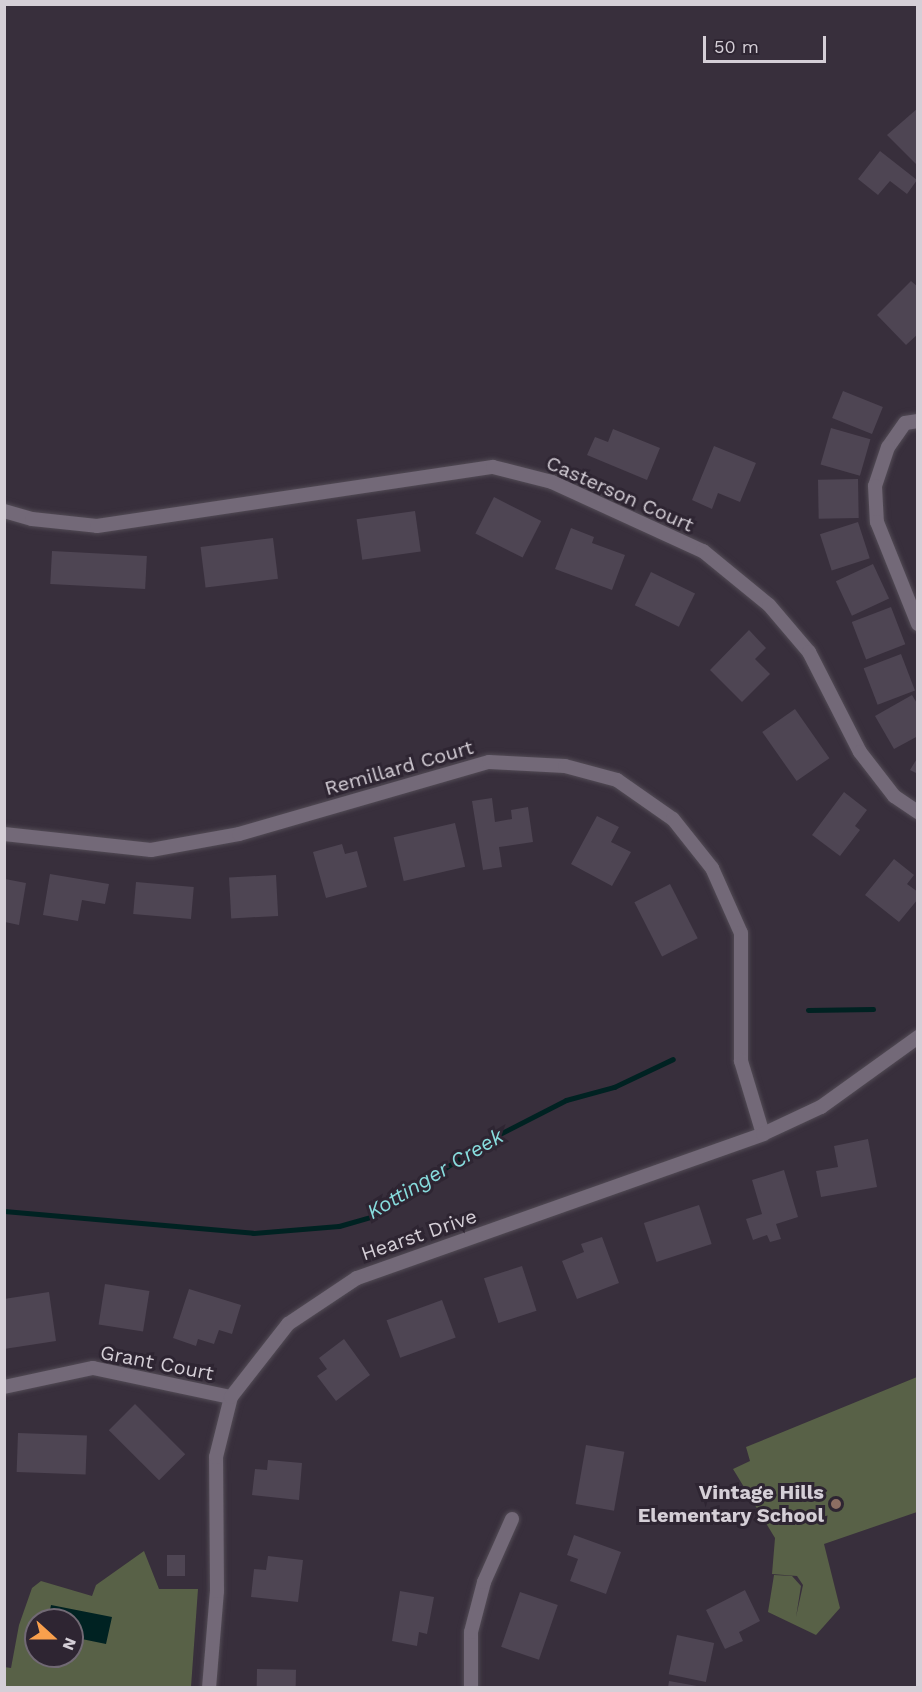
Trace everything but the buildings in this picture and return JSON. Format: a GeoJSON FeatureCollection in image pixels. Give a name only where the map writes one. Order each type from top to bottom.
{"type":"FeatureCollection","features":[{"type":"Feature","properties":{"kind":"street"},"geometry":{"type":"LineString","coordinates":[[918,421],[905,423],[888,447],[875,486],[877,522],[918,624]]}},
{"type":"Feature","properties":{"kind":"street","name":"Casterson Court"},"geometry":{"type":"LineString","coordinates":[[4,511],[32,519],[97,526],[493,467],[552,482],[703,551],[770,605],[809,652],[860,752],[894,796],[918,812]]}},
{"type":"Feature","properties":{"kind":"street","name":"Remillard Court"},"geometry":{"type":"LineString","coordinates":[[4,834],[151,850],[238,834],[489,762],[565,766],[617,780],[673,819],[712,868],[741,933],[741,1061],[763,1134]]}},
{"type":"Feature","properties":{"kind":"street","name":"Hearst Drive"},"geometry":{"type":"LineString","coordinates":[[209,1688],[217,1591],[216,1456],[231,1397],[288,1324],[357,1278],[763,1134],[821,1107],[918,1036]]}},
{"type":"Feature","properties":{"kind":"street","name":"Grant Court"},"geometry":{"type":"LineString","coordinates":[[4,1387],[93,1368],[231,1397]]}},
{"type":"Feature","properties":{"kind":"street"},"geometry":{"type":"LineString","coordinates":[[471,1688],[471,1632],[484,1582],[512,1519]]}},
{"type":"Feature","properties":{"kind":"shaded area"},"geometry":{"type":"Polygon","coordinates":[[[917,1377],[917,1512],[824,1544],[840,1608],[816,1635],[768,1612],[774,1575],[792,1576],[801,1586],[796,1617],[803,1585],[797,1576],[772,1574],[775,1538],[733,1469],[750,1461],[746,1447],[917,1377]]]}},
{"type":"Feature","properties":{"kind":"shaded area"},"geometry":{"type":"Polygon","coordinates":[[[144,1551],[159,1589],[198,1589],[191,1687],[5,1687],[4,1667],[11,1668],[24,1611],[24,1668],[84,1668],[84,1608],[25,1608],[32,1588],[41,1581],[92,1596],[96,1585],[144,1551]]]}},
{"type":"Feature","properties":{"kind":"shaded area"},"geometry":{"type":"Polygon","coordinates":[[[51,1605],[66,1608],[50,1608],[51,1605]]]}},
{"type":"Feature","properties":{"kind":"shaded area"},"geometry":{"type":"Polygon","coordinates":[[[84,1611],[112,1617],[106,1644],[84,1639],[84,1611]]]}},
{"type":"Feature","properties":{"kind":"waterway","name":"Kottinger Creek"},"geometry":{"type":"LineString","coordinates":[[808,1010],[873,1009]]}},
{"type":"Feature","properties":{"kind":"waterway","name":"Kottinger Creek"},"geometry":{"type":"LineString","coordinates":[[4,1211],[253,1233],[339,1226],[373,1216],[486,1141],[566,1100],[614,1087],[673,1059]]}},
{"type":"Feature","properties":{"kind":"place","name":"Vintage Hills Elementary School"},"geometry":{"type":"Point","coordinates":[836,1504]}}]}
